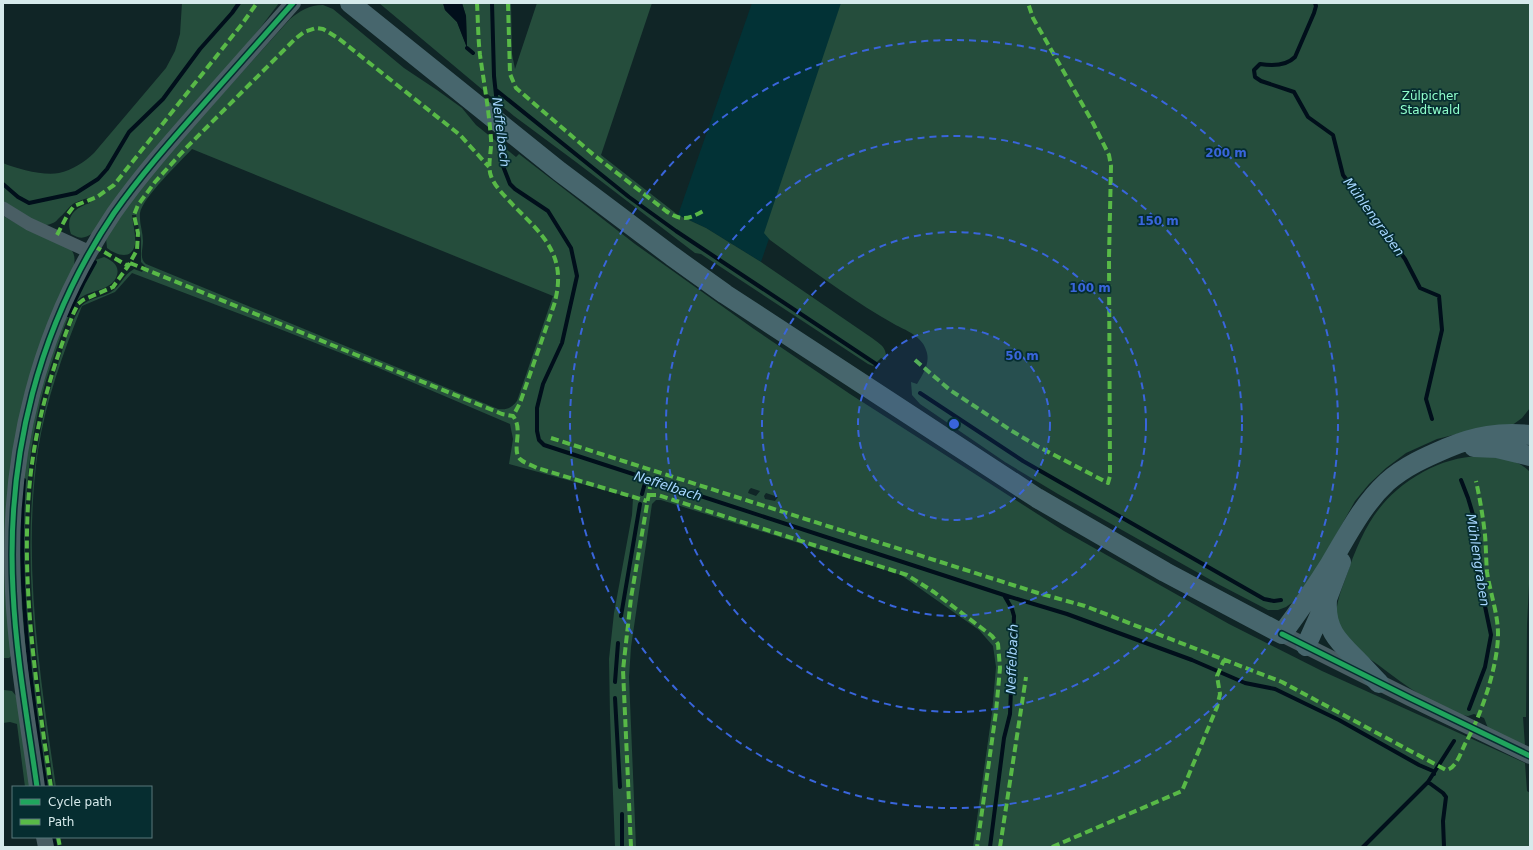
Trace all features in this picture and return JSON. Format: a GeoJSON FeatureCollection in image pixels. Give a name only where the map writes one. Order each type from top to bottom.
{"type":"FeatureCollection","features":[{"type":"Feature","properties":{"kind":"main road"},"geometry":{"type":"LineString","coordinates":[[350,3],[515,136],[672,256],[726,294],[1037,498],[1165,572],[1282,634],[1314,590],[1359,516],[1371,499],[1388,481],[1410,465],[1471,438],[1524,430]]}},
{"type":"Feature","properties":{"kind":"main road"},"geometry":{"type":"LineString","coordinates":[[1435,453],[1470,447],[1489,447],[1506,449],[1530,456]]}},
{"type":"Feature","properties":{"kind":"main road"},"geometry":{"type":"LineString","coordinates":[[1306,646],[1327,599],[1359,516]]}},
{"type":"Feature","properties":{"kind":"main road"},"geometry":{"type":"LineString","coordinates":[[1327,599],[1328,621],[1334,635],[1342,647],[1379,683]]}},
{"type":"Feature","properties":{"kind":"street"},"geometry":{"type":"LineString","coordinates":[[37,786],[21,674],[13,591],[12,545],[16,479],[24,428],[37,375],[62,307],[90,252],[115,213],[143,174],[293,3]]}},
{"type":"Feature","properties":{"kind":"street"},"geometry":{"type":"LineString","coordinates":[[3,208],[29,224],[90,252]]}},
{"type":"Feature","properties":{"kind":"street"},"geometry":{"type":"LineString","coordinates":[[1282,634],[1530,756]]}},
{"type":"Feature","properties":{"kind":"shaded area"},"geometry":{"type":"Polygon","coordinates":[[[443,3],[462,3],[466,16],[467,48],[457,22],[445,10],[443,3]]]}},
{"type":"Feature","properties":{"kind":"shaded area"},"geometry":{"type":"Polygon","coordinates":[[[752,3],[850,3],[761,262],[706,228],[678,215],[752,3]]]}},
{"type":"Feature","properties":{"kind":"green space"},"geometry":{"type":"Polygon","coordinates":[[[182,3],[279,3],[93,233],[84,237],[77,237],[71,234],[69,228],[72,214],[79,208],[90,203],[88,198],[70,206],[54,223],[44,225],[36,222],[3,202],[3,163],[16,168],[53,174],[64,172],[73,168],[87,160],[94,153],[166,68],[175,51],[180,34],[182,3]]]}},
{"type":"Feature","properties":{"kind":"green space"},"geometry":{"type":"Polygon","coordinates":[[[379,3],[443,3],[445,10],[457,22],[467,47],[466,16],[462,3],[511,3],[512,54],[515,69],[537,3],[652,3],[601,155],[678,215],[706,228],[761,262],[872,338],[881,345],[886,352],[886,360],[881,358],[873,366],[868,364],[701,254],[695,253],[514,116],[379,3]]]}},
{"type":"Feature","properties":{"kind":"green space","name":"Zülpicher Stadtwald"},"geometry":{"type":"Polygon","coordinates":[[[841,3],[1530,3],[1530,408],[1522,418],[1511,426],[1461,433],[1437,439],[1406,453],[1386,468],[1369,484],[1355,501],[1318,567],[1293,602],[1278,610],[1268,610],[1218,584],[1058,494],[1005,462],[920,404],[912,395],[911,382],[917,384],[924,372],[928,359],[924,345],[921,341],[913,334],[894,324],[830,284],[770,240],[764,233],[841,3]]]}},
{"type":"Feature","properties":{"kind":"green space"},"geometry":{"type":"Polygon","coordinates":[[[323,5],[333,9],[404,68],[462,108],[476,125],[516,157],[519,154],[635,244],[754,329],[850,394],[1064,531],[1229,624],[1322,671],[1525,763],[1527,791],[1530,793],[1530,847],[973,847],[992,713],[996,667],[993,646],[979,630],[901,575],[661,500],[656,500],[652,504],[631,647],[629,677],[636,847],[615,847],[609,659],[614,613],[632,515],[633,498],[509,464],[513,439],[510,424],[374,366],[132,273],[115,292],[82,306],[68,341],[50,395],[42,427],[44,416],[65,341],[78,311],[82,305],[115,289],[134,269],[142,272],[145,266],[141,262],[141,239],[136,215],[132,215],[135,244],[131,253],[123,255],[111,251],[107,248],[106,238],[146,179],[297,13],[313,6],[323,5]],[[192,149],[155,189],[143,206],[140,213],[143,238],[142,257],[146,264],[498,409],[509,408],[517,401],[553,296],[192,149]],[[751,488],[748,493],[756,496],[760,491],[751,488]],[[766,493],[764,496],[765,499],[775,501],[778,497],[766,493]]]}},
{"type":"Feature","properties":{"kind":"green space"},"geometry":{"type":"Polygon","coordinates":[[[3,216],[29,230],[71,249],[75,259],[74,266],[39,347],[24,396],[11,656],[9,658],[3,658],[3,216]]]}},
{"type":"Feature","properties":{"kind":"green space"},"geometry":{"type":"Polygon","coordinates":[[[104,257],[112,261],[117,268],[117,275],[110,285],[83,296],[78,300],[69,315],[45,384],[34,434],[27,484],[25,535],[26,586],[35,687],[49,786],[42,786],[25,662],[18,557],[21,483],[38,392],[65,318],[93,261],[104,257]]]}},
{"type":"Feature","properties":{"kind":"green space"},"geometry":{"type":"Polygon","coordinates":[[[38,451],[32,534],[32,577],[39,661],[56,786],[54,786],[34,628],[31,574],[31,521],[35,468],[38,451]]]}},
{"type":"Feature","properties":{"kind":"green space"},"geometry":{"type":"Polygon","coordinates":[[[1480,456],[1513,461],[1525,467],[1530,472],[1530,564],[1527,625],[1526,717],[1523,717],[1525,746],[1488,728],[1484,718],[1474,714],[1468,716],[1462,715],[1429,699],[1406,685],[1350,645],[1339,630],[1336,617],[1341,590],[1358,544],[1374,516],[1383,504],[1394,492],[1407,482],[1430,468],[1450,461],[1480,456]]]}},
{"type":"Feature","properties":{"kind":"green space"},"geometry":{"type":"Polygon","coordinates":[[[4,690],[12,691],[17,697],[30,786],[25,786],[17,724],[10,722],[3,723],[4,690]]]}},
{"type":"Feature","properties":{"kind":"waterway"},"geometry":{"type":"LineString","coordinates":[[3,184],[18,197],[29,203],[76,193],[98,179],[107,169],[129,132],[163,99],[200,49],[239,3]]}},
{"type":"Feature","properties":{"kind":"waterway","name":"Neffelbach"},"geometry":{"type":"LineString","coordinates":[[492,3],[494,76],[498,114]]}},
{"type":"Feature","properties":{"kind":"waterway","name":"Mühlengraben"},"geometry":{"type":"LineString","coordinates":[[1315,3],[1316,6],[1314,13],[1295,57],[1279,65],[1260,64],[1254,70],[1255,77],[1261,81],[1294,92],[1308,117],[1333,135],[1343,175],[1405,259],[1420,288],[1439,296],[1442,330],[1426,399],[1432,419]]}},
{"type":"Feature","properties":{"kind":"waterway"},"geometry":{"type":"LineString","coordinates":[[467,48],[473,53]]}},
{"type":"Feature","properties":{"kind":"waterway"},"geometry":{"type":"LineString","coordinates":[[496,90],[629,197],[676,231],[876,364]]}},
{"type":"Feature","properties":{"kind":"waterway","name":"Neffelbach"},"geometry":{"type":"LineString","coordinates":[[500,132],[503,166],[510,184],[548,211],[571,248],[577,276],[562,343],[543,384],[537,408],[537,431],[539,440],[544,445],[1004,595],[1012,609],[1014,616],[1010,714],[1004,738],[990,847]]}},
{"type":"Feature","properties":{"kind":"waterway"},"geometry":{"type":"LineString","coordinates":[[68,315],[95,262]]}},
{"type":"Feature","properties":{"kind":"waterway"},"geometry":{"type":"LineString","coordinates":[[920,393],[1023,461],[1264,599],[1274,601],[1281,600]]}},
{"type":"Feature","properties":{"kind":"waterway"},"geometry":{"type":"LineString","coordinates":[[642,494],[646,479]]}},
{"type":"Feature","properties":{"kind":"waterway"},"geometry":{"type":"LineString","coordinates":[[24,480],[22,557],[26,634],[46,786]]}},
{"type":"Feature","properties":{"kind":"waterway","name":"Mühlengraben"},"geometry":{"type":"LineString","coordinates":[[1461,480],[1474,518],[1477,536],[1478,573],[1491,635],[1485,667],[1469,709]]}},
{"type":"Feature","properties":{"kind":"waterway"},"geometry":{"type":"LineString","coordinates":[[621,616],[640,504]]}},
{"type":"Feature","properties":{"kind":"waterway"},"geometry":{"type":"LineString","coordinates":[[1004,595],[1067,614],[1192,660],[1245,683],[1275,689],[1339,720],[1419,765],[1433,771],[1434,774]]}},
{"type":"Feature","properties":{"kind":"waterway"},"geometry":{"type":"LineString","coordinates":[[615,682],[618,643]]}},
{"type":"Feature","properties":{"kind":"waterway"},"geometry":{"type":"LineString","coordinates":[[615,698],[620,787]]}},
{"type":"Feature","properties":{"kind":"waterway","name":"Mühlengraben"},"geometry":{"type":"LineString","coordinates":[[1363,847],[1428,782],[1454,741]]}},
{"type":"Feature","properties":{"kind":"waterway"},"geometry":{"type":"LineString","coordinates":[[1428,782],[1446,797],[1443,821],[1444,847]]}},
{"type":"Feature","properties":{"kind":"waterway"},"geometry":{"type":"LineString","coordinates":[[622,814],[622,847]]}},
{"type":"Feature","properties":{"kind":"waterway"},"geometry":{"type":"LineString","coordinates":[[53,838],[55,847]]}},
{"type":"Feature","properties":{"kind":"marked path"},"geometry":{"type":"LineString","coordinates":[[57,235],[74,206],[97,197],[114,185],[257,3]]}},
{"type":"Feature","properties":{"kind":"marked path"},"geometry":{"type":"LineString","coordinates":[[477,3],[479,49],[491,139],[489,167],[491,176],[500,191],[543,237],[550,248],[558,273],[558,288],[554,305],[520,403],[513,416]]}},
{"type":"Feature","properties":{"kind":"marked path"},"geometry":{"type":"LineString","coordinates":[[508,3],[510,74],[516,88],[595,156],[666,211],[677,217],[686,218],[694,216],[705,210]]}},
{"type":"Feature","properties":{"kind":"marked path"},"geometry":{"type":"LineString","coordinates":[[915,360],[950,390],[1012,431],[1037,446],[1108,483],[1110,476],[1109,258],[1111,166],[1109,155],[1093,123],[1033,18],[1028,3]]}},
{"type":"Feature","properties":{"kind":"marked path"},"geometry":{"type":"LineString","coordinates":[[51,786],[36,676],[29,602],[27,528],[31,468],[39,422],[51,378],[74,312],[78,304],[83,300],[113,287],[128,266],[137,250],[138,233],[134,215],[138,205],[155,182],[186,148],[295,39],[304,32],[316,28],[323,29],[338,38],[460,135],[489,167]]}},
{"type":"Feature","properties":{"kind":"marked path"},"geometry":{"type":"LineString","coordinates":[[94,246],[128,266]]}},
{"type":"Feature","properties":{"kind":"marked path"},"geometry":{"type":"LineString","coordinates":[[130,263],[502,414],[513,416],[516,421],[518,433],[518,455],[524,462],[537,468],[647,501]]}},
{"type":"Feature","properties":{"kind":"marked path"},"geometry":{"type":"LineString","coordinates":[[551,438],[1038,593],[1085,606],[1282,682],[1446,770],[1453,767],[1458,760],[1477,720],[1488,690],[1497,647],[1497,619],[1487,572],[1484,528],[1476,481]]}},
{"type":"Feature","properties":{"kind":"marked path"},"geometry":{"type":"LineString","coordinates":[[631,847],[623,670],[631,598],[650,487]]}},
{"type":"Feature","properties":{"kind":"marked path"},"geometry":{"type":"LineString","coordinates":[[648,495],[658,495],[907,575],[934,592],[992,636],[998,644],[1000,668],[996,712],[977,847]]}},
{"type":"Feature","properties":{"kind":"marked path"},"geometry":{"type":"LineString","coordinates":[[1052,847],[1182,791],[1217,707],[1220,694],[1217,676],[1224,660]]}},
{"type":"Feature","properties":{"kind":"marked path"},"geometry":{"type":"LineString","coordinates":[[1000,847],[1026,677]]}},
{"type":"Feature","properties":{"kind":"marked path"},"geometry":{"type":"LineString","coordinates":[[58,838],[60,847]]}},
{"type":"Feature","properties":{"kind":"cycle path"},"geometry":{"type":"LineString","coordinates":[[37,786],[17,640],[13,591],[12,541],[15,491],[22,442],[32,394],[47,347],[65,301],[88,256],[114,213],[166,146],[293,3]]}},
{"type":"Feature","properties":{"kind":"cycle path"},"geometry":{"type":"LineString","coordinates":[[1282,634],[1530,756]]}}]}
